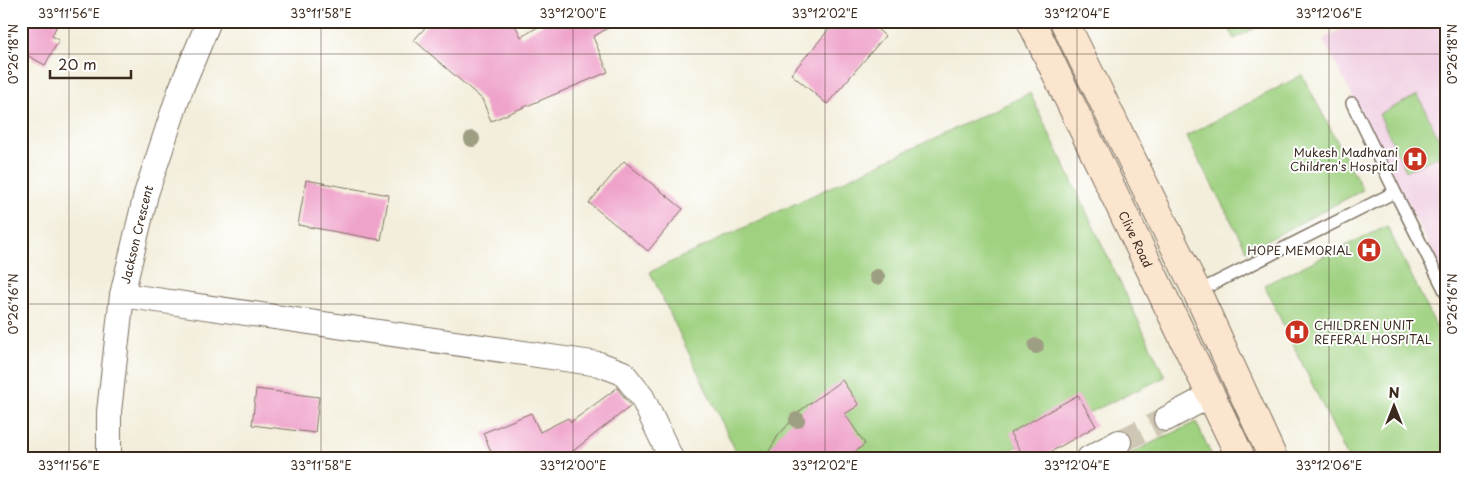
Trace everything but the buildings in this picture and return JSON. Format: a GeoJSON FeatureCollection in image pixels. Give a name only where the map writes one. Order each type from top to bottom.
{"type":"FeatureCollection","features":[{"type":"Feature","properties":{"kind":"street","name":"Jackson Crescent"},"geometry":{"type":"LineString","coordinates":[[109,458],[110,412],[122,295],[146,194],[180,90],[209,21]]}},
{"type":"Feature","properties":{"kind":"street","name":"Clive Road"},"geometry":{"type":"LineString","coordinates":[[1031,21],[1241,458]]}},
{"type":"Feature","properties":{"kind":"street"},"geometry":{"type":"LineString","coordinates":[[1064,21],[1197,292],[1273,458]]}},
{"type":"Feature","properties":{"kind":"street"},"geometry":{"type":"LineString","coordinates":[[122,295],[599,364],[623,373],[642,397],[672,458]]}},
{"type":"Feature","properties":{"kind":"street"},"geometry":{"type":"LineString","coordinates":[[1166,419],[1211,395]]}},
{"type":"Feature","properties":{"kind":"street"},"geometry":{"type":"LineString","coordinates":[[1089,458],[1119,442]]}},
{"type":"Feature","properties":{"kind":"lane"},"geometry":{"type":"LineString","coordinates":[[1352,103],[1446,293]]}},
{"type":"Feature","properties":{"kind":"lane"},"geometry":{"type":"LineString","coordinates":[[1197,292],[1395,192]]}},
{"type":"Feature","properties":{"kind":"shaded area","name":"Mukesh Madhvani Children's Hospital"},"geometry":{"type":"Polygon","coordinates":[[[1359,21],[1446,21],[1446,278],[1323,39],[1359,21]]]}},
{"type":"Feature","properties":{"kind":"green space"},"geometry":{"type":"Polygon","coordinates":[[[1225,21],[1269,21],[1234,39],[1225,21]]]}},
{"type":"Feature","properties":{"kind":"green space"},"geometry":{"type":"Polygon","coordinates":[[[1302,75],[1363,190],[1247,251],[1186,136],[1302,75]]]}},
{"type":"Feature","properties":{"kind":"green space"},"geometry":{"type":"Polygon","coordinates":[[[1030,93],[1165,377],[993,458],[739,458],[650,272],[1030,93]]]}},
{"type":"Feature","properties":{"kind":"green space"},"geometry":{"type":"Polygon","coordinates":[[[1418,95],[1445,153],[1406,171],[1379,114],[1418,95]]]}},
{"type":"Feature","properties":{"kind":"green space"},"geometry":{"type":"Polygon","coordinates":[[[1387,226],[1446,346],[1446,458],[1348,458],[1264,285],[1387,226]]]}},
{"type":"Feature","properties":{"kind":"green space"},"geometry":{"type":"Polygon","coordinates":[[[1196,422],[1213,458],[1120,458],[1196,422]]]}},
{"type":"Feature","properties":{"kind":"tunnel"},"geometry":{"type":"LineString","coordinates":[[1119,442],[1166,419]]}},
{"type":"Feature","properties":{"kind":"place","name":"Mukesh Madhvani Children's Hospital"},"geometry":{"type":"Point","coordinates":[1415,159]}},
{"type":"Feature","properties":{"kind":"place","name":"HOPE MEMORIAL"},"geometry":{"type":"Point","coordinates":[1369,250]}},
{"type":"Feature","properties":{"kind":"place","name":"CHILDREN UNIT REFERAL HOSPITAL"},"geometry":{"type":"Point","coordinates":[1297,332]}}]}
